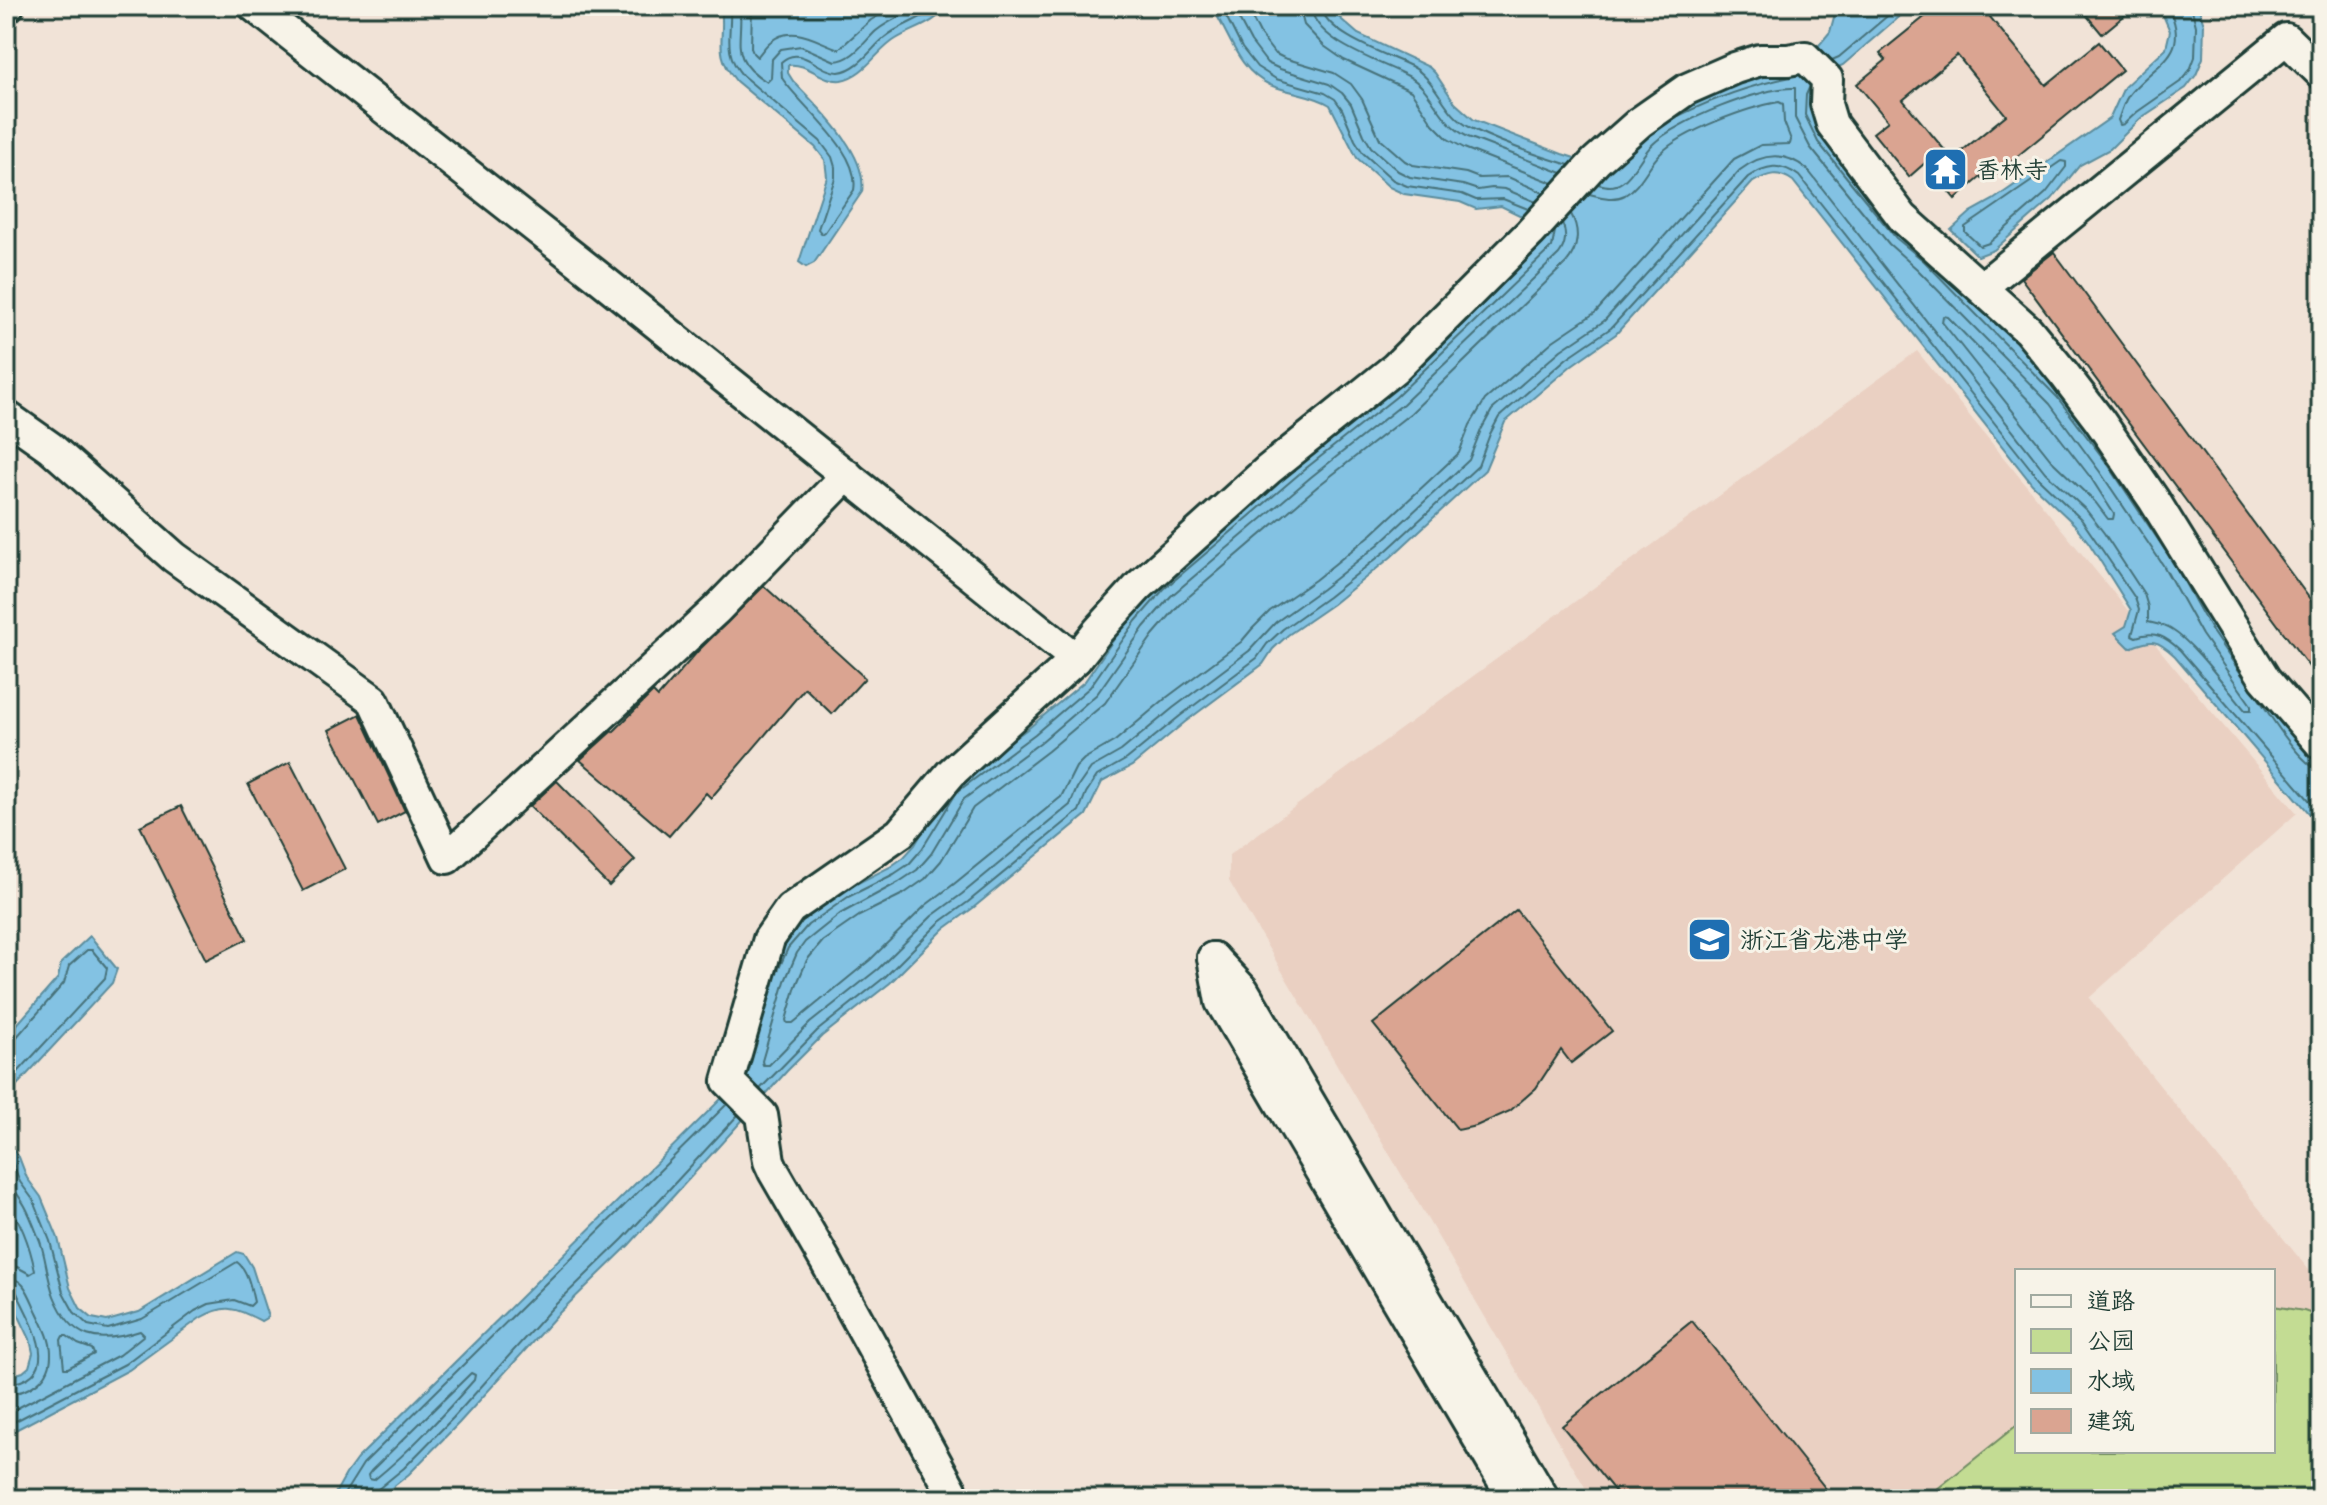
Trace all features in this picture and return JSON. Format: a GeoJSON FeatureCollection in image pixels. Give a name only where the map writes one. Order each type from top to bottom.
{"type":"FeatureCollection","features":[{"type":"Feature","properties":{"kind":"street"},"geometry":{"type":"LineString","coordinates":[[254,6],[1076,659]]}},
{"type":"Feature","properties":{"kind":"street"},"geometry":{"type":"LineString","coordinates":[[1982,287],[2286,39],[2321,73]]}},
{"type":"Feature","properties":{"kind":"street"},"geometry":{"type":"LineString","coordinates":[[956,1499],[774,1172],[769,1161],[762,1115],[728,1081],[769,939],[780,920],[796,904],[900,833],[951,773],[1076,659],[1121,603],[1157,568],[1268,470],[1395,368],[1530,233],[1596,161],[1640,122],[1687,89],[1760,60],[1805,57],[1827,79],[1826,104],[1832,124],[1903,218],[2028,330],[2099,420],[2154,500],[2265,679],[2321,744]]}},
{"type":"Feature","properties":{"kind":"street"},"geometry":{"type":"LineString","coordinates":[[6,416],[74,467],[174,557],[373,700],[447,858],[716,610],[847,475]]}},
{"type":"Feature","properties":{"kind":"street"},"geometry":{"type":"LineString","coordinates":[[1514,1499],[1221,1002],[1213,958],[1243,990],[1544,1499]]}},
{"type":"Feature","properties":{"kind":"shaded area","name":"浙江省龙港中学"},"geometry":{"type":"Polygon","coordinates":[[[1917,351],[2297,813],[2089,998],[2321,1285],[2321,1499],[1592,1499],[1229,881],[1229,855],[1917,351]]]}},
{"type":"Feature","properties":{"kind":"green space"},"geometry":{"type":"Polygon","coordinates":[[[2275,1306],[2321,1317],[2321,1499],[1935,1499],[1931,1494],[2015,1427],[2015,1453],[2275,1453],[2275,1306]]]}},
{"type":"Feature","properties":{"kind":"water"},"geometry":{"type":"Polygon","coordinates":[[[721,6],[948,6],[931,21],[889,44],[849,78],[834,80],[802,66],[788,65],[793,81],[827,117],[849,147],[862,177],[862,192],[814,263],[806,267],[799,262],[827,177],[825,160],[815,147],[736,81],[729,71],[721,45],[721,6]]]}},
{"type":"Feature","properties":{"kind":"water"},"geometry":{"type":"Polygon","coordinates":[[[1211,6],[1326,6],[1358,34],[1429,67],[1455,103],[1474,120],[1610,169],[1641,130],[1724,86],[1806,61],[1830,32],[1837,6],[1911,6],[1843,65],[1827,72],[1814,96],[1813,113],[1825,137],[1929,255],[2034,360],[2115,461],[2294,736],[2321,766],[2321,827],[2175,656],[2154,642],[2130,648],[2115,633],[2126,626],[2131,610],[2089,543],[2074,524],[2032,484],[1793,181],[1783,175],[1768,175],[1753,182],[1616,334],[1572,365],[1505,422],[1485,470],[1391,557],[1333,604],[1288,635],[1263,664],[1132,766],[1102,782],[1086,815],[944,929],[890,983],[822,1036],[629,1245],[557,1315],[409,1474],[378,1499],[332,1499],[357,1459],[723,1097],[781,944],[791,930],[816,908],[904,857],[915,845],[941,800],[982,762],[1085,681],[1130,616],[1158,584],[1300,462],[1391,391],[1546,241],[1547,232],[1542,226],[1501,206],[1476,209],[1460,202],[1404,194],[1389,187],[1357,158],[1330,105],[1270,85],[1250,70],[1235,50],[1211,6]]]}},
{"type":"Feature","properties":{"kind":"water"},"geometry":{"type":"Polygon","coordinates":[[[2159,6],[2198,6],[2204,24],[2203,58],[2196,75],[2186,88],[2141,118],[2110,149],[2080,165],[2052,199],[1994,250],[1978,256],[1951,230],[1971,212],[2110,118],[2124,87],[2166,48],[2170,31],[2159,6]]]}},
{"type":"Feature","properties":{"kind":"water"},"geometry":{"type":"Polygon","coordinates":[[[90,936],[117,969],[112,983],[6,1097],[6,1037],[58,978],[61,963],[90,936]]]}},
{"type":"Feature","properties":{"kind":"water"},"geometry":{"type":"Polygon","coordinates":[[[6,1141],[19,1157],[27,1178],[41,1197],[58,1238],[70,1288],[80,1308],[92,1318],[107,1321],[139,1312],[237,1252],[244,1254],[252,1267],[268,1317],[261,1321],[231,1309],[209,1313],[129,1370],[6,1435],[6,1377],[29,1367],[33,1353],[30,1339],[6,1289],[6,1141]]]}},
{"type":"Feature","properties":{"kind":"building"},"geometry":{"type":"Polygon","coordinates":[[[1938,6],[2004,6],[1990,17],[2046,85],[2099,42],[2122,70],[1986,182],[1981,177],[1955,199],[1925,163],[1909,177],[1873,133],[1888,121],[1857,84],[1886,60],[1880,53],[1938,6]],[[1957,55],[1903,100],[1952,159],[2006,115],[1957,55]]]}},
{"type":"Feature","properties":{"kind":"building"},"geometry":{"type":"Polygon","coordinates":[[[2079,6],[2136,6],[2102,34],[2079,6]]]}},
{"type":"Feature","properties":{"kind":"building"},"geometry":{"type":"Polygon","coordinates":[[[2054,252],[2321,614],[2321,683],[2021,278],[2054,252]]]}},
{"type":"Feature","properties":{"kind":"building"},"geometry":{"type":"Polygon","coordinates":[[[764,586],[865,678],[832,714],[805,688],[711,798],[706,793],[669,836],[580,760],[653,692],[658,697],[698,651],[764,586]]]}},
{"type":"Feature","properties":{"kind":"building"},"geometry":{"type":"Polygon","coordinates":[[[360,714],[405,811],[378,825],[329,730],[360,714]]]}},
{"type":"Feature","properties":{"kind":"building"},"geometry":{"type":"Polygon","coordinates":[[[290,762],[345,869],[303,891],[248,784],[290,762]]]}},
{"type":"Feature","properties":{"kind":"building"},"geometry":{"type":"Polygon","coordinates":[[[557,781],[635,860],[609,886],[530,806],[557,781]]]}},
{"type":"Feature","properties":{"kind":"building"},"geometry":{"type":"Polygon","coordinates":[[[181,806],[247,939],[206,960],[140,826],[181,806]]]}},
{"type":"Feature","properties":{"kind":"building"},"geometry":{"type":"Polygon","coordinates":[[[1516,910],[1612,1031],[1571,1063],[1561,1050],[1536,1088],[1510,1111],[1476,1126],[1458,1130],[1373,1024],[1516,910]]]}},
{"type":"Feature","properties":{"kind":"building"},"geometry":{"type":"Polygon","coordinates":[[[1692,1321],[1834,1499],[1621,1499],[1562,1426],[1692,1321]]]}},
{"type":"Feature","properties":{"kind":"place","name":"香林寺"},"geometry":{"type":"Point","coordinates":[1945,170]}},
{"type":"Feature","properties":{"kind":"place","name":"浙江省龙港中学"},"geometry":{"type":"Point","coordinates":[1709,940]}}]}
